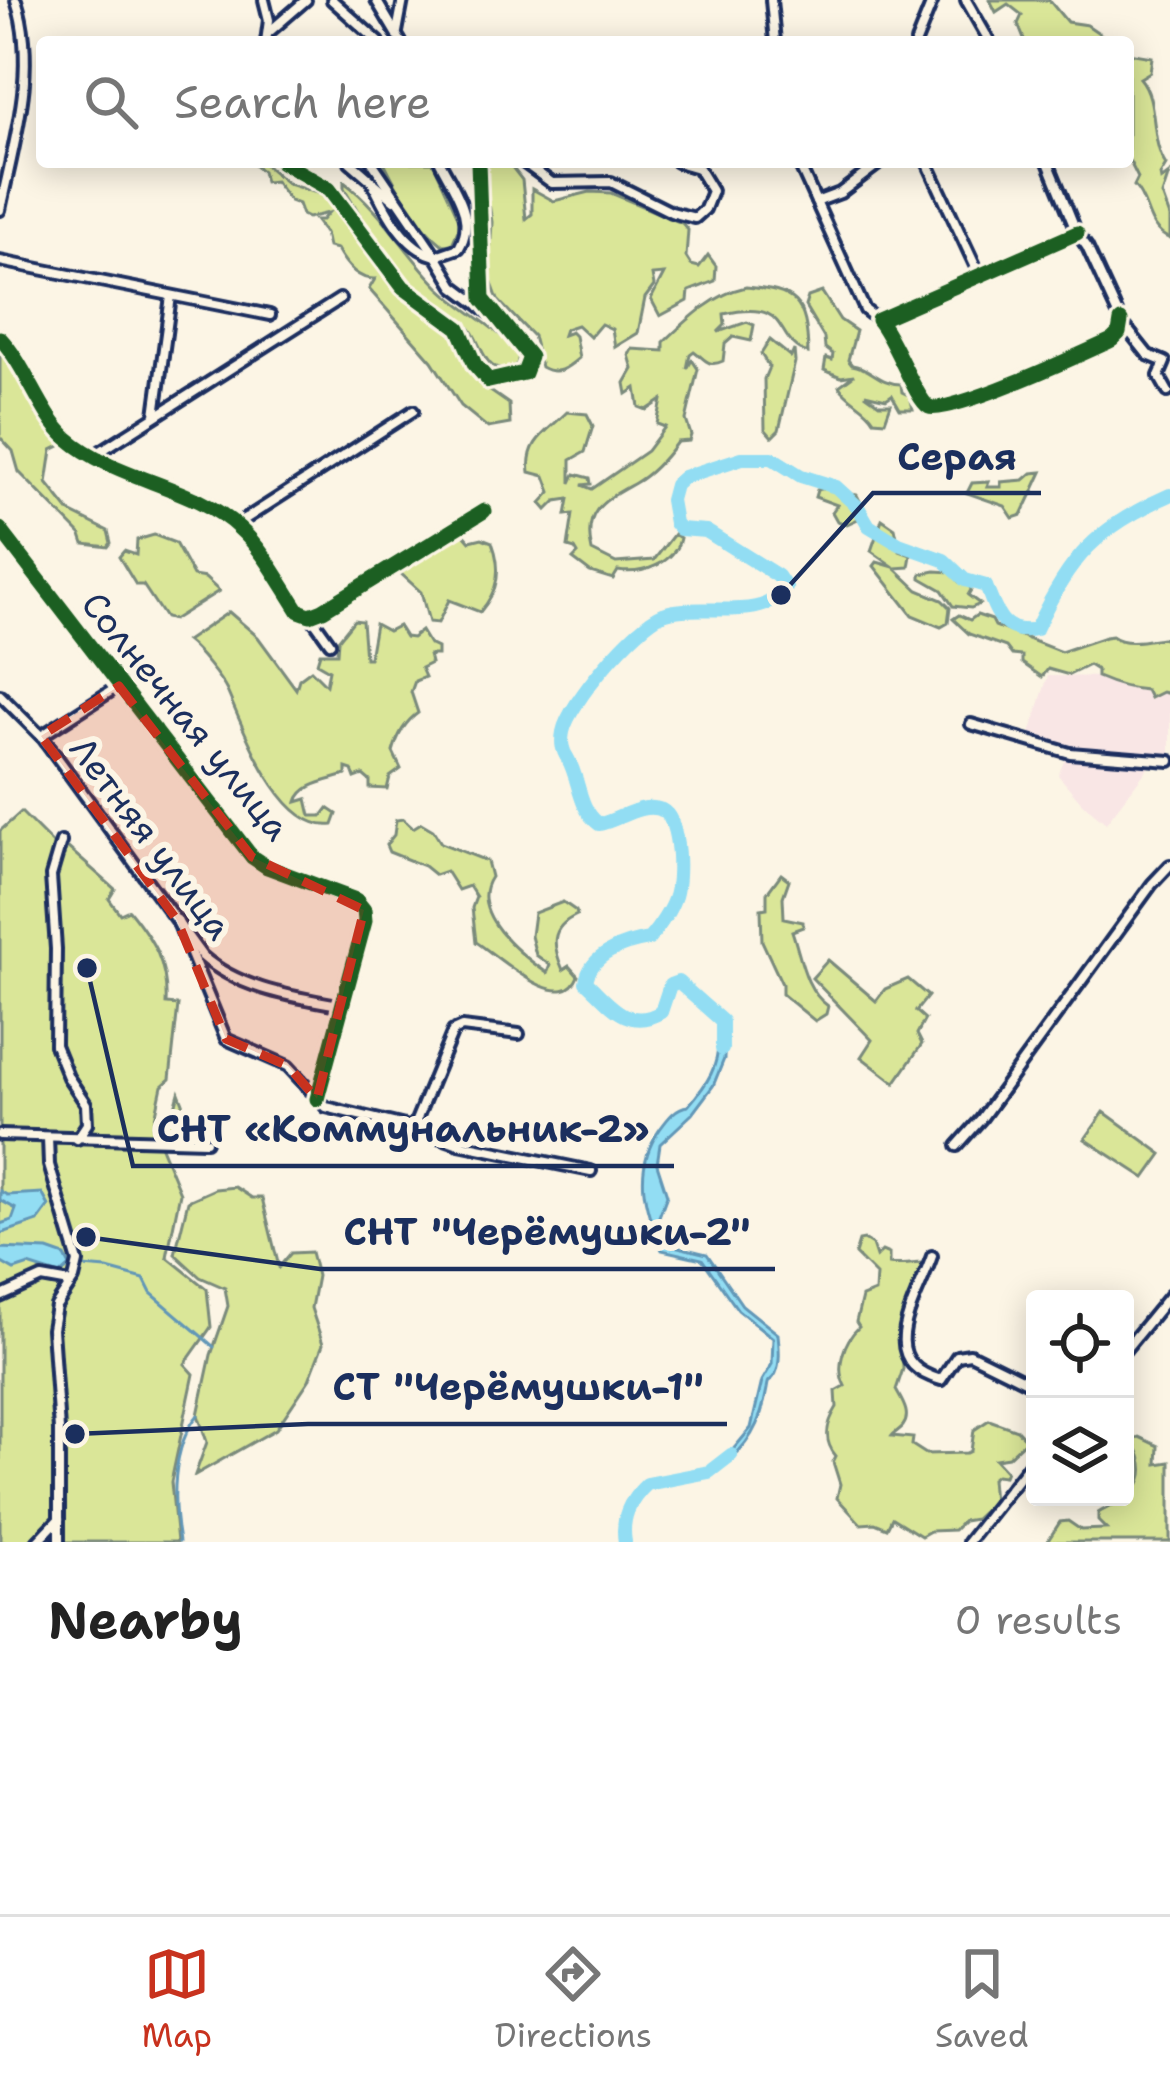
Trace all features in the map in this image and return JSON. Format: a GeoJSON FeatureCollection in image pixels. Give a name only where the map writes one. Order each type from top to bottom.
{"type":"FeatureCollection","features":[{"type":"Feature","properties":{"kind":"street"},"geometry":{"type":"LineString","coordinates":[[0,210],[23,92],[25,43],[16,0]]}},
{"type":"Feature","properties":{"kind":"street"},"geometry":{"type":"LineString","coordinates":[[264,0],[268,36]]}},
{"type":"Feature","properties":{"kind":"street"},"geometry":{"type":"LineString","coordinates":[[269,36],[305,0]]}},
{"type":"Feature","properties":{"kind":"street"},"geometry":{"type":"LineString","coordinates":[[332,0],[372,36]]}},
{"type":"Feature","properties":{"kind":"street"},"geometry":{"type":"LineString","coordinates":[[376,0],[398,36]]}},
{"type":"Feature","properties":{"kind":"street"},"geometry":{"type":"LineString","coordinates":[[399,36],[403,0]]}},
{"type":"Feature","properties":{"kind":"street"},"geometry":{"type":"LineString","coordinates":[[771,0],[774,36]]}},
{"type":"Feature","properties":{"kind":"street"},"geometry":{"type":"LineString","coordinates":[[918,36],[933,0]]}},
{"type":"Feature","properties":{"kind":"street"},"geometry":{"type":"LineString","coordinates":[[966,0],[987,36]]}},
{"type":"Feature","properties":{"kind":"street"},"geometry":{"type":"LineString","coordinates":[[292,168],[329,189],[404,287],[459,328],[489,381],[524,373],[530,357],[491,314],[454,286],[377,168]]}},
{"type":"Feature","properties":{"kind":"street"},"geometry":{"type":"LineString","coordinates":[[357,168],[400,205]]}},
{"type":"Feature","properties":{"kind":"street"},"geometry":{"type":"LineString","coordinates":[[374,184],[387,212],[420,253],[436,256],[459,248],[467,230],[459,199],[443,168]]}},
{"type":"Feature","properties":{"kind":"street"},"geometry":{"type":"LineString","coordinates":[[478,168],[480,282],[491,314]]}},
{"type":"Feature","properties":{"kind":"street"},"geometry":{"type":"LineString","coordinates":[[532,168],[552,183],[611,182],[671,212],[695,218],[705,209],[712,191],[698,168]]}},
{"type":"Feature","properties":{"kind":"street"},"geometry":{"type":"LineString","coordinates":[[801,168],[865,310],[890,333],[924,402],[934,408],[947,408],[1018,383],[1112,340],[1121,321]]}},
{"type":"Feature","properties":{"kind":"street"},"geometry":{"type":"LineString","coordinates":[[816,202],[841,193],[873,168]]}},
{"type":"Feature","properties":{"kind":"street"},"geometry":{"type":"LineString","coordinates":[[930,168],[979,274]]}},
{"type":"Feature","properties":{"kind":"street"},"geometry":{"type":"LineString","coordinates":[[1051,168],[1121,321],[1148,355],[1165,362],[1159,376],[1168,392]]}},
{"type":"Feature","properties":{"kind":"street"},"geometry":{"type":"LineString","coordinates":[[878,320],[1077,233]]}},
{"type":"Feature","properties":{"kind":"street"},"geometry":{"type":"LineString","coordinates":[[0,261],[270,316]]}},
{"type":"Feature","properties":{"kind":"street"},"geometry":{"type":"LineString","coordinates":[[155,415],[171,296]]}},
{"type":"Feature","properties":{"kind":"street"},"geometry":{"type":"LineString","coordinates":[[93,456],[340,299]]}},
{"type":"Feature","properties":{"kind":"street"},"geometry":{"type":"LineString","coordinates":[[0,338],[17,356],[55,427],[93,456],[236,525],[299,611],[310,615],[329,643]]}},
{"type":"Feature","properties":{"kind":"street"},"geometry":{"type":"LineString","coordinates":[[236,525],[413,411]]}},
{"type":"Feature","properties":{"kind":"street"},"geometry":{"type":"LineString","coordinates":[[310,615],[484,512]]}},
{"type":"Feature","properties":{"kind":"street","name":"Солнечная улица"},"geometry":{"type":"LineString","coordinates":[[0,530],[252,857],[356,900],[364,910],[344,1006]]}},
{"type":"Feature","properties":{"kind":"street"},"geometry":{"type":"LineString","coordinates":[[41,736],[118,686]]}},
{"type":"Feature","properties":{"kind":"street","name":"Летняя улица"},"geometry":{"type":"LineString","coordinates":[[0,695],[41,736],[212,965],[268,991],[344,1006]]}},
{"type":"Feature","properties":{"kind":"street"},"geometry":{"type":"LineString","coordinates":[[971,724],[1070,753],[1170,761]]}},
{"type":"Feature","properties":{"kind":"street"},"geometry":{"type":"LineString","coordinates":[[61,842],[51,876],[56,1046],[86,1104],[87,1124],[77,1139]]}},
{"type":"Feature","properties":{"kind":"street"},"geometry":{"type":"LineString","coordinates":[[957,1146],[1170,865]]}},
{"type":"Feature","properties":{"kind":"street"},"geometry":{"type":"LineString","coordinates":[[177,920],[226,1039],[288,1066],[317,1099],[340,1111],[459,1144],[591,1171]]}},
{"type":"Feature","properties":{"kind":"street"},"geometry":{"type":"LineString","coordinates":[[317,1099],[344,1006]]}},
{"type":"Feature","properties":{"kind":"street"},"geometry":{"type":"LineString","coordinates":[[413,1128],[453,1031],[462,1027],[518,1034]]}},
{"type":"Feature","properties":{"kind":"street"},"geometry":{"type":"LineString","coordinates":[[0,1135],[206,1141]]}},
{"type":"Feature","properties":{"kind":"street"},"geometry":{"type":"LineString","coordinates":[[48,1137],[52,1178],[78,1262],[56,1306],[52,1329],[59,1430],[59,1542]]}},
{"type":"Feature","properties":{"kind":"street"},"geometry":{"type":"LineString","coordinates":[[932,1256],[902,1335],[909,1363],[941,1380],[958,1356],[970,1354],[1026,1382]]}},
{"type":"Feature","properties":{"kind":"street"},"geometry":{"type":"LineString","coordinates":[[0,1297],[42,1279],[70,1283]]}},
{"type":"Feature","properties":{"kind":"street"},"geometry":{"type":"LineString","coordinates":[[1134,1339],[1170,1294]]}},
{"type":"Feature","properties":{"kind":"street"},"geometry":{"type":"LineString","coordinates":[[968,1542],[1026,1468]]}},
{"type":"Feature","properties":{"kind":"street"},"geometry":{"type":"LineString","coordinates":[[37,1542],[59,1520]]}},
{"type":"Feature","properties":{"kind":"highlighted area"},"geometry":{"type":"Polygon","coordinates":[[[119,686],[252,857],[364,910],[317,1099],[288,1066],[226,1039],[177,920],[41,736],[119,686]]]}},
{"type":"Feature","properties":{"kind":"shaded area"},"geometry":{"type":"Polygon","coordinates":[[[1048,676],[1112,677],[1170,688],[1170,753],[1097,753],[1029,737],[1048,676]]]}},
{"type":"Feature","properties":{"kind":"shaded area"},"geometry":{"type":"Polygon","coordinates":[[[1067,755],[1134,766],[1152,763],[1106,823],[1058,775],[1067,755]]]}},
{"type":"Feature","properties":{"kind":"green space"},"geometry":{"type":"Polygon","coordinates":[[[990,0],[1049,0],[1067,22],[1087,25],[1103,36],[1023,36],[1018,24],[1022,15],[1008,4],[996,12],[990,0]]]}},
{"type":"Feature","properties":{"kind":"green space"},"geometry":{"type":"Polygon","coordinates":[[[1134,54],[1152,57],[1150,72],[1140,78],[1150,97],[1157,144],[1166,165],[1161,180],[1169,174],[1162,195],[1170,217],[1170,239],[1152,222],[1134,186],[1138,178],[1133,168],[1134,54]]]}},
{"type":"Feature","properties":{"kind":"green space"},"geometry":{"type":"Polygon","coordinates":[[[258,168],[269,168],[288,184],[320,194],[329,202],[386,279],[453,329],[483,386],[509,404],[510,424],[488,428],[461,406],[432,361],[369,289],[375,279],[357,274],[337,249],[328,247],[315,220],[328,213],[302,215],[298,204],[275,181],[265,182],[258,168]]]}},
{"type":"Feature","properties":{"kind":"green space"},"geometry":{"type":"Polygon","coordinates":[[[387,168],[436,168],[461,223],[452,244],[443,245],[424,227],[387,168]]]}},
{"type":"Feature","properties":{"kind":"green space"},"geometry":{"type":"Polygon","coordinates":[[[513,168],[522,180],[526,219],[532,214],[532,189],[554,201],[590,192],[611,193],[682,223],[688,230],[686,257],[699,267],[708,255],[716,266],[715,281],[689,291],[688,301],[660,316],[651,299],[664,274],[652,275],[654,286],[645,298],[638,333],[615,347],[612,329],[601,324],[590,337],[577,325],[565,329],[563,335],[571,332],[575,336],[579,358],[561,370],[541,367],[533,336],[498,300],[489,275],[492,222],[484,171],[513,168]]]}},
{"type":"Feature","properties":{"kind":"green space"},"geometry":{"type":"Polygon","coordinates":[[[344,182],[371,206],[440,288],[510,345],[519,355],[517,364],[491,365],[468,326],[407,282],[374,237],[344,182]]]}},
{"type":"Feature","properties":{"kind":"green space"},"geometry":{"type":"Polygon","coordinates":[[[746,287],[776,292],[795,302],[805,321],[808,353],[789,340],[772,316],[746,311],[724,314],[725,325],[718,332],[747,322],[754,325],[751,341],[733,337],[725,344],[723,361],[714,364],[694,351],[690,354],[687,369],[692,360],[698,369],[686,420],[689,441],[677,442],[647,475],[606,501],[590,525],[592,551],[616,563],[654,560],[674,534],[680,538],[677,547],[656,565],[618,571],[613,579],[590,572],[573,559],[578,554],[568,547],[573,514],[566,515],[569,499],[556,501],[547,510],[541,503],[551,492],[545,476],[530,472],[531,452],[567,412],[587,414],[593,426],[585,452],[571,460],[571,483],[575,474],[590,478],[591,484],[582,485],[592,489],[647,451],[665,427],[657,424],[662,400],[647,410],[639,407],[636,388],[627,394],[632,349],[664,351],[664,342],[702,308],[746,287]]]}},
{"type":"Feature","properties":{"kind":"green space"},"geometry":{"type":"Polygon","coordinates":[[[822,292],[840,320],[856,331],[848,360],[901,384],[913,409],[900,409],[892,395],[886,399],[865,394],[879,404],[891,404],[885,421],[874,420],[839,386],[854,375],[841,377],[824,370],[826,358],[832,360],[833,354],[825,348],[805,306],[808,297],[822,292]]]}},
{"type":"Feature","properties":{"kind":"green space"},"geometry":{"type":"Polygon","coordinates":[[[770,340],[791,357],[794,350],[795,362],[779,430],[772,437],[765,429],[764,379],[769,367],[761,354],[770,340]]]}},
{"type":"Feature","properties":{"kind":"green space"},"geometry":{"type":"Polygon","coordinates":[[[0,345],[10,353],[37,415],[64,444],[52,450],[47,483],[70,512],[108,531],[108,547],[84,544],[81,535],[19,472],[13,451],[0,437],[0,345]]]}},
{"type":"Feature","properties":{"kind":"green space"},"geometry":{"type":"Polygon","coordinates":[[[1042,472],[1022,515],[1013,518],[1005,506],[967,493],[972,483],[1001,487],[1001,482],[1042,472]]]}},
{"type":"Feature","properties":{"kind":"green space"},"geometry":{"type":"Polygon","coordinates":[[[817,490],[857,495],[861,503],[858,519],[847,524],[837,521],[832,512],[837,505],[815,497],[817,490]]]}},
{"type":"Feature","properties":{"kind":"green space"},"geometry":{"type":"Polygon","coordinates":[[[882,519],[895,528],[900,551],[911,555],[909,567],[895,568],[918,590],[950,608],[948,623],[941,627],[912,615],[874,566],[877,562],[894,567],[871,551],[882,519]]]}},
{"type":"Feature","properties":{"kind":"green space"},"geometry":{"type":"Polygon","coordinates":[[[463,533],[470,541],[492,542],[498,570],[495,587],[480,612],[449,600],[438,623],[429,622],[421,592],[398,571],[422,550],[439,549],[463,533]]]}},
{"type":"Feature","properties":{"kind":"green space"},"geometry":{"type":"Polygon","coordinates":[[[154,535],[175,543],[193,576],[205,578],[219,591],[173,620],[165,618],[143,585],[136,585],[119,557],[124,551],[136,555],[137,540],[154,535]]]}},
{"type":"Feature","properties":{"kind":"green space"},"geometry":{"type":"Polygon","coordinates":[[[935,571],[952,572],[959,582],[969,584],[968,595],[980,604],[953,606],[942,590],[921,578],[935,571]]]}},
{"type":"Feature","properties":{"kind":"green space"},"geometry":{"type":"Polygon","coordinates":[[[229,612],[258,637],[296,689],[299,679],[311,670],[326,685],[329,670],[317,663],[320,653],[337,653],[338,640],[354,620],[362,621],[365,658],[369,658],[375,624],[388,631],[398,626],[405,637],[421,631],[437,648],[437,655],[429,655],[431,663],[421,668],[425,677],[415,681],[411,692],[418,713],[397,741],[393,752],[401,769],[390,777],[387,789],[370,788],[363,775],[355,778],[346,768],[346,775],[304,791],[297,802],[307,799],[311,816],[322,816],[328,808],[337,814],[333,825],[314,823],[281,796],[254,752],[224,686],[186,641],[229,612]]]}},
{"type":"Feature","properties":{"kind":"green space"},"geometry":{"type":"Polygon","coordinates":[[[959,615],[992,620],[995,626],[1061,652],[1112,636],[1130,642],[1162,638],[1170,643],[1170,694],[1150,698],[1146,690],[1097,677],[1097,670],[1089,665],[1069,675],[1048,669],[1042,677],[1022,663],[1022,656],[969,634],[953,619],[959,615]]]}},
{"type":"Feature","properties":{"kind":"green space"},"geometry":{"type":"Polygon","coordinates":[[[21,812],[56,847],[66,846],[115,889],[109,899],[120,914],[129,910],[158,954],[166,1004],[178,1005],[170,1079],[162,1086],[154,1123],[174,1111],[179,1093],[186,1111],[176,1131],[153,1128],[180,1193],[167,1257],[207,1289],[211,1327],[185,1364],[194,1374],[171,1482],[177,1542],[0,1542],[0,831],[21,812]]]}},
{"type":"Feature","properties":{"kind":"green space"},"geometry":{"type":"Polygon","coordinates":[[[403,819],[413,828],[421,823],[433,830],[441,843],[487,861],[491,877],[485,890],[491,918],[511,944],[547,973],[550,965],[536,955],[531,936],[534,913],[563,902],[576,911],[555,939],[563,970],[569,966],[578,976],[570,987],[544,987],[476,942],[472,908],[476,897],[469,886],[458,890],[446,871],[435,875],[389,852],[386,845],[394,835],[396,820],[403,819]]]}},
{"type":"Feature","properties":{"kind":"green space"},"geometry":{"type":"Polygon","coordinates":[[[781,874],[789,880],[783,897],[784,918],[803,922],[803,927],[792,931],[801,962],[808,982],[828,1006],[826,1014],[815,1021],[782,994],[762,941],[761,909],[767,908],[767,893],[781,874]]]}},
{"type":"Feature","properties":{"kind":"green space"},"geometry":{"type":"Polygon","coordinates":[[[828,960],[876,1001],[885,989],[908,979],[928,996],[916,1011],[925,1019],[917,1034],[922,1044],[895,1083],[861,1057],[872,1040],[812,978],[828,960]]]}},
{"type":"Feature","properties":{"kind":"green space"},"geometry":{"type":"Polygon","coordinates":[[[1104,1112],[1162,1154],[1145,1178],[1085,1139],[1104,1112]]]}},
{"type":"Feature","properties":{"kind":"green space"},"geometry":{"type":"Polygon","coordinates":[[[235,1187],[252,1198],[262,1198],[279,1267],[291,1253],[311,1252],[317,1276],[311,1308],[323,1344],[309,1380],[276,1429],[195,1475],[207,1442],[198,1415],[228,1306],[225,1288],[200,1277],[175,1254],[188,1201],[215,1189],[235,1187]]]}},
{"type":"Feature","properties":{"kind":"green space"},"geometry":{"type":"Polygon","coordinates":[[[859,1241],[872,1245],[876,1257],[882,1251],[889,1254],[889,1264],[923,1263],[926,1268],[917,1282],[916,1312],[902,1328],[903,1369],[896,1390],[906,1417],[892,1436],[913,1438],[912,1445],[926,1454],[967,1453],[974,1430],[989,1420],[1017,1430],[1026,1440],[1008,1457],[995,1459],[1006,1471],[991,1479],[993,1502],[954,1530],[921,1536],[892,1518],[887,1528],[861,1524],[837,1498],[840,1484],[828,1432],[837,1407],[836,1391],[845,1386],[841,1363],[845,1347],[859,1327],[862,1297],[875,1292],[876,1275],[855,1254],[859,1241]]]}},
{"type":"Feature","properties":{"kind":"green space"},"geometry":{"type":"Polygon","coordinates":[[[1134,1439],[1158,1446],[1157,1464],[1170,1462],[1170,1542],[1047,1542],[1060,1522],[1068,1521],[1081,1530],[1106,1529],[1098,1513],[1111,1506],[1134,1506],[1134,1490],[1143,1468],[1134,1439]]]}},
{"type":"Feature","properties":{"kind":"water"},"geometry":{"type":"Polygon","coordinates":[[[718,1036],[725,1036],[724,1059],[713,1086],[660,1144],[657,1164],[667,1195],[658,1219],[666,1244],[707,1254],[742,1305],[778,1334],[778,1368],[768,1382],[757,1424],[720,1469],[715,1464],[751,1428],[762,1381],[772,1364],[773,1338],[738,1310],[702,1259],[662,1250],[644,1188],[651,1144],[669,1117],[688,1106],[711,1074],[718,1036]]]}},
{"type":"Feature","properties":{"kind":"water"},"geometry":{"type":"Polygon","coordinates":[[[0,1191],[7,1195],[42,1193],[49,1206],[38,1221],[0,1234],[0,1224],[12,1220],[16,1209],[0,1200],[0,1191]]]}},
{"type":"Feature","properties":{"kind":"water"},"geometry":{"type":"Polygon","coordinates":[[[0,1248],[48,1250],[65,1256],[70,1266],[60,1275],[29,1265],[14,1270],[0,1262],[0,1248]]]}},
{"type":"Feature","properties":{"kind":"waterway"},"geometry":{"type":"LineString","coordinates":[[722,1049],[722,1021],[678,982],[670,985],[661,1012],[638,1019],[619,1012],[586,982],[601,957],[649,939],[660,925],[676,891],[678,852],[673,825],[662,810],[638,810],[599,824],[592,818],[562,743],[568,719],[590,685],[651,621],[678,611],[746,609],[775,599],[786,588],[778,576],[706,531],[680,529],[671,500],[675,485],[684,477],[742,458],[772,458],[801,476],[836,487],[858,507],[869,526],[899,544],[944,560],[965,580],[986,586],[1002,620],[1025,630],[1036,629],[1088,547],[1123,519],[1170,495]]}},
{"type":"Feature","properties":{"kind":"waterway"},"geometry":{"type":"LineString","coordinates":[[70,1266],[144,1279],[151,1293],[214,1347]]}},
{"type":"Feature","properties":{"kind":"waterway"},"geometry":{"type":"LineString","coordinates":[[179,1542],[175,1510],[178,1459],[198,1415]]}},
{"type":"Feature","properties":{"kind":"waterway"},"geometry":{"type":"LineString","coordinates":[[625,1542],[628,1510],[647,1484],[709,1472],[731,1455]]}},
{"type":"Feature","properties":{"kind":"cycle path"},"geometry":{"type":"LineString","coordinates":[[292,168],[329,189],[403,287],[459,328],[475,365],[489,381],[524,373],[530,357],[483,299],[478,168]]}},
{"type":"Feature","properties":{"kind":"cycle path"},"geometry":{"type":"LineString","coordinates":[[1077,233],[878,320],[929,407],[962,402],[1112,340],[1121,321]]}},
{"type":"Feature","properties":{"kind":"cycle path"},"geometry":{"type":"LineString","coordinates":[[0,338],[67,438],[108,464],[221,514],[256,546],[299,611],[310,615],[484,511]]}},
{"type":"Feature","properties":{"kind":"cycle path"},"geometry":{"type":"LineString","coordinates":[[0,529],[252,857],[356,900],[364,910],[365,921],[317,1099]]}},
{"type":"Feature","properties":{"kind":"place","name":"Серая"},"geometry":{"type":"Point","coordinates":[781,595]}},
{"type":"Feature","properties":{"kind":"place","name":"СНТ «Коммунальник-2»"},"geometry":{"type":"Point","coordinates":[87,968]}},
{"type":"Feature","properties":{"kind":"place","name":"СНТ \"Черёмушки-2\""},"geometry":{"type":"Point","coordinates":[86,1237]}},
{"type":"Feature","properties":{"kind":"place","name":"СТ \"Черёмушки-1\""},"geometry":{"type":"Point","coordinates":[75,1434]}}]}
